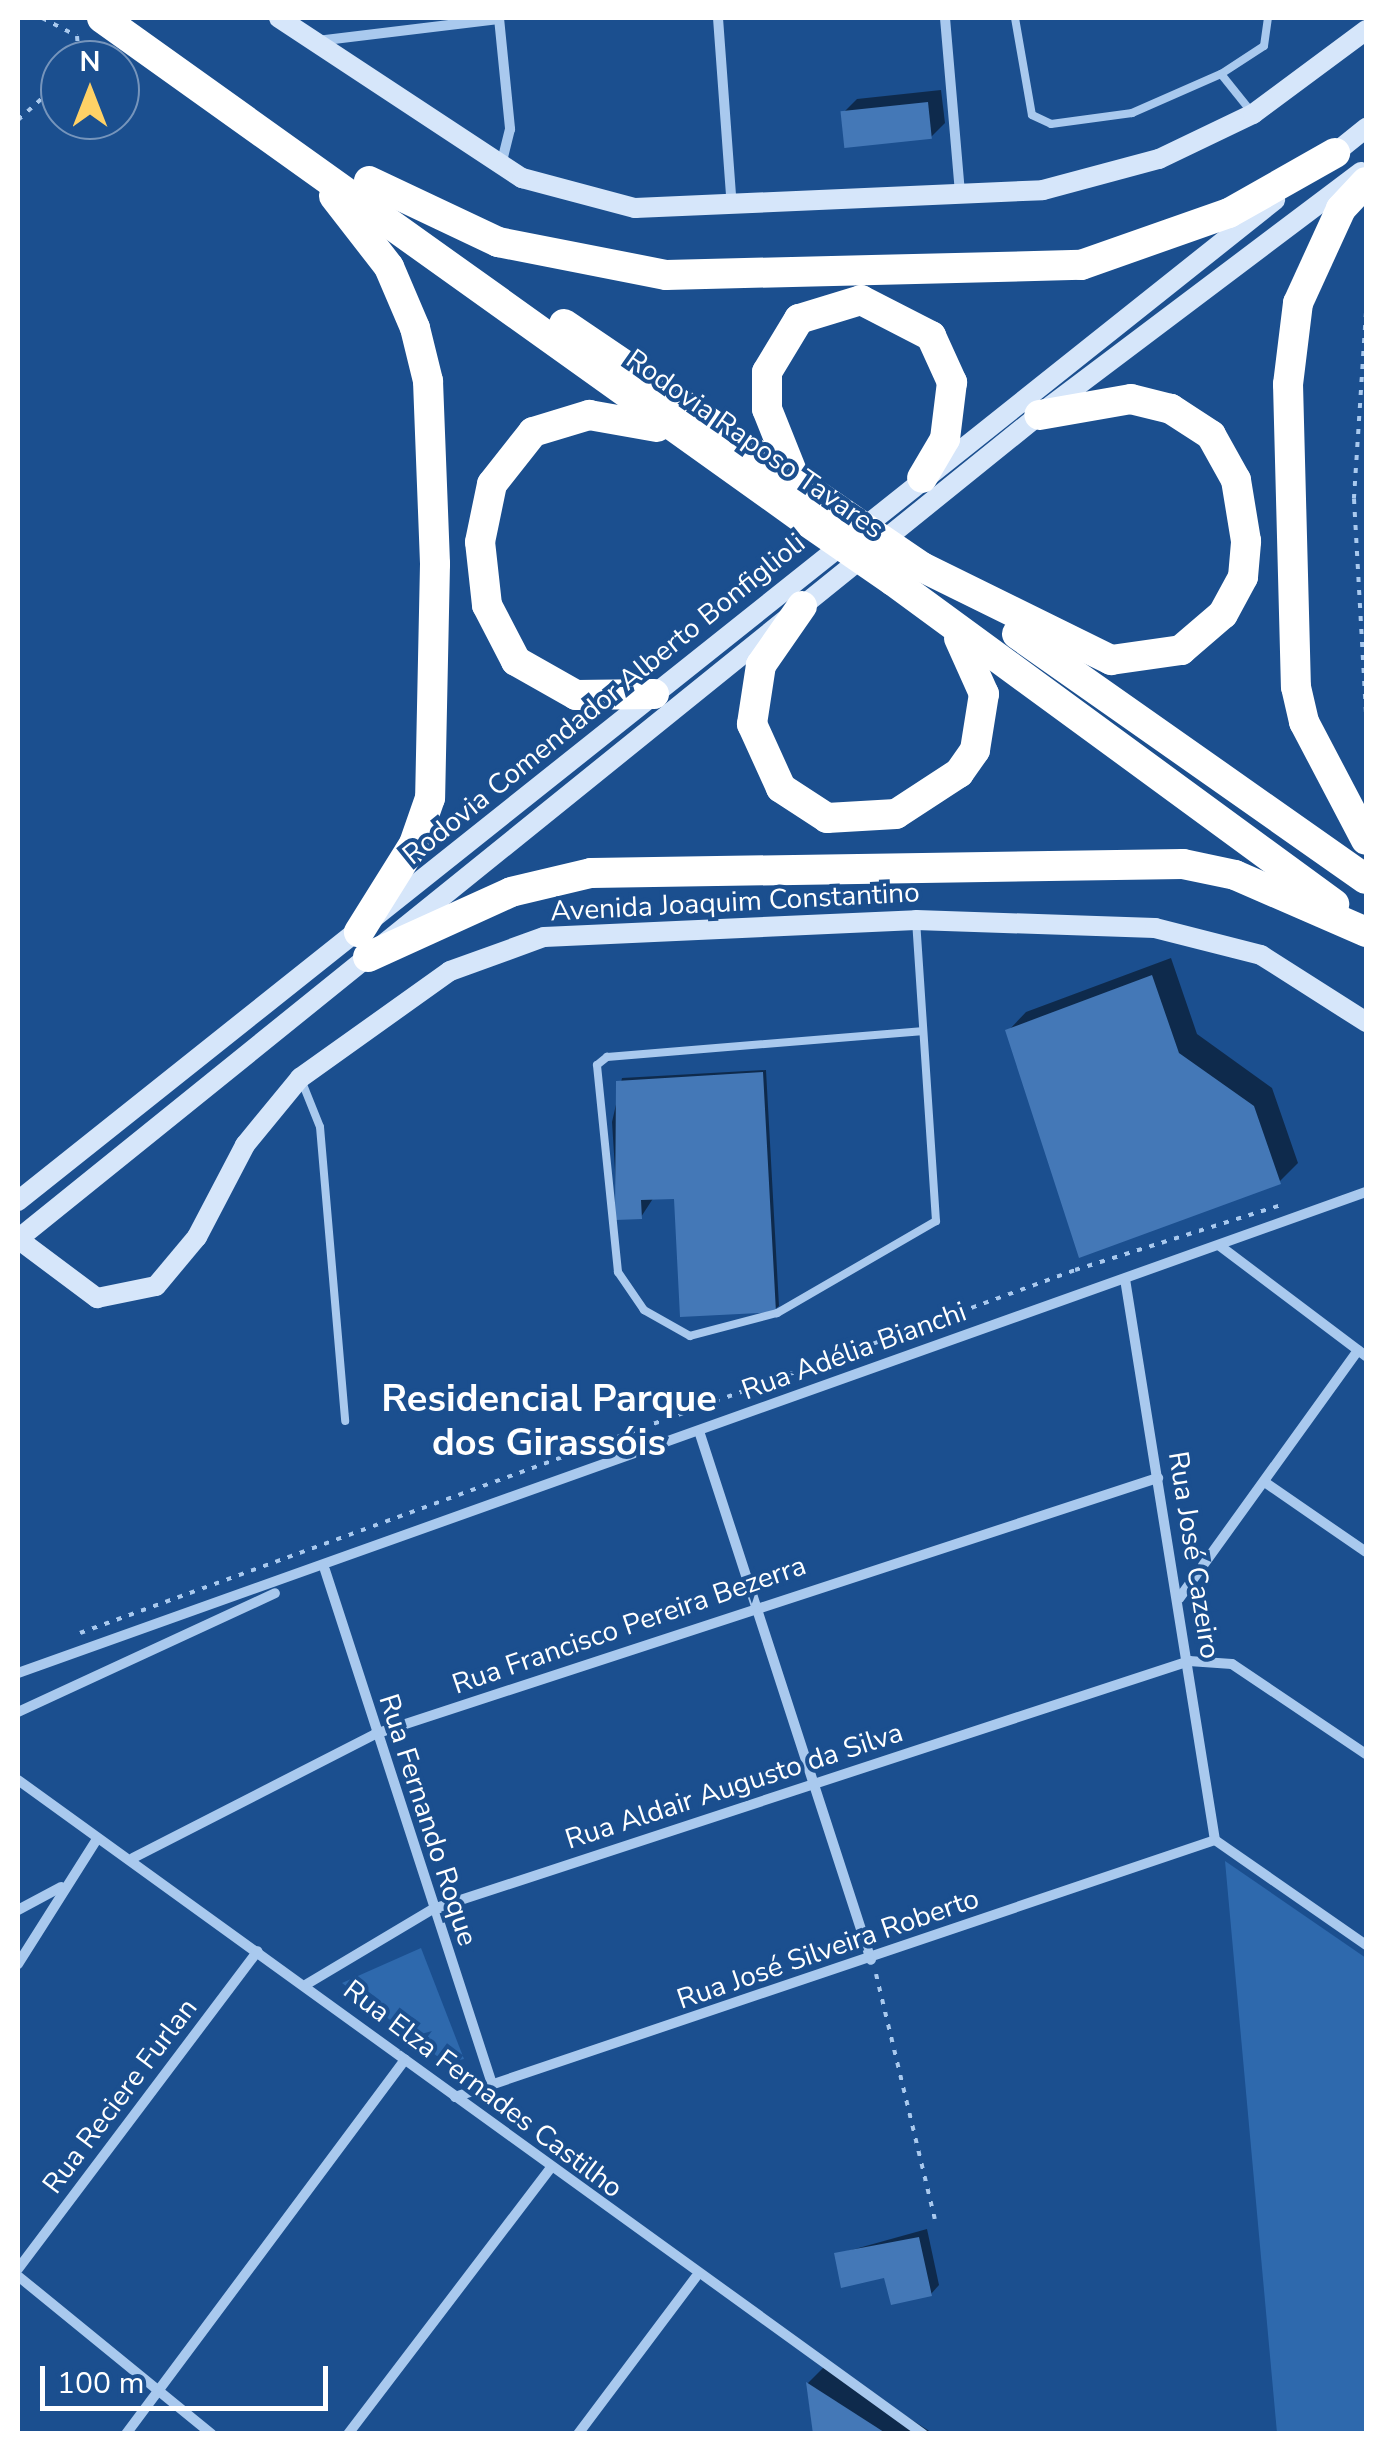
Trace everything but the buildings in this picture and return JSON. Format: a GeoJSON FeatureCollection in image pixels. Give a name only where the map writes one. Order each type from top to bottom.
{"type":"FeatureCollection","features":[{"type":"Feature","properties":{"kind":"highway","name":"Rodovia Raposo Tavares"},"geometry":{"type":"LineString","coordinates":[[102,18],[692,439],[818,513],[922,567],[1366,880]]}},
{"type":"Feature","properties":{"kind":"highway","name":"Rodovia Raposo Tavares"},"geometry":{"type":"LineString","coordinates":[[136,18],[795,479],[818,513],[893,581],[1366,930]]}},
{"type":"Feature","properties":{"kind":"highway"},"geometry":{"type":"LineString","coordinates":[[287,147],[390,267],[428,381],[438,750],[414,844],[363,945]]}},
{"type":"Feature","properties":{"kind":"highway"},"geometry":{"type":"LineString","coordinates":[[369,181],[498,242],[666,275],[1081,265],[1229,213],[1335,153]]}},
{"type":"Feature","properties":{"kind":"highway"},"geometry":{"type":"LineString","coordinates":[[1366,182],[1341,209],[1298,303],[1288,408],[1298,699],[1366,840]]}},
{"type":"Feature","properties":{"kind":"highway"},"geometry":{"type":"LineString","coordinates":[[795,479],[767,409],[767,372],[799,320],[860,300],[931,336],[952,382],[945,439],[922,478]]}},
{"type":"Feature","properties":{"kind":"highway"},"geometry":{"type":"LineString","coordinates":[[922,567],[1111,660],[1180,650],[1223,614],[1243,578],[1246,542],[1236,480],[1211,435],[1171,409],[1131,399],[1039,415]]}},
{"type":"Feature","properties":{"kind":"highway"},"geometry":{"type":"LineString","coordinates":[[654,694],[576,696],[516,661],[486,606],[484,510],[508,454],[558,420],[624,415],[692,439]]}},
{"type":"Feature","properties":{"kind":"highway"},"geometry":{"type":"LineString","coordinates":[[802,606],[757,676],[756,742],[780,788],[812,811],[853,822],[929,798],[975,750],[978,668],[948,622]]}},
{"type":"Feature","properties":{"kind":"highway"},"geometry":{"type":"LineString","coordinates":[[363,945],[462,910],[591,873],[1183,864],[1236,876],[1366,930]]}},
{"type":"Feature","properties":{"kind":"main road"},"geometry":{"type":"LineString","coordinates":[[278,18],[501,166],[575,197],[732,208],[961,200],[1159,160],[1252,114],[1366,30]]}},
{"type":"Feature","properties":{"kind":"main road","name":"Rodovia Comendador Alberto Bonfiglioli"},"geometry":{"type":"LineString","coordinates":[[18,1239],[654,694],[1366,128]]}},
{"type":"Feature","properties":{"kind":"main road","name":"Rodovia Comendador Alberto Bonfiglioli"},"geometry":{"type":"LineString","coordinates":[[18,1201],[363,945],[802,606],[1039,415],[1366,168]]}},
{"type":"Feature","properties":{"kind":"main road","name":"Avenida Joaquim Constantino"},"geometry":{"type":"LineString","coordinates":[[18,1239],[97,1298],[156,1286],[197,1237],[244,1145],[300,1078],[450,971],[544,937],[916,920],[1076,920],[1215,940],[1261,955],[1366,1022]]}},
{"type":"Feature","properties":{"kind":"street"},"geometry":{"type":"LineString","coordinates":[[312,42],[499,18],[510,129],[501,166]]}},
{"type":"Feature","properties":{"kind":"street"},"geometry":{"type":"LineString","coordinates":[[718,18],[732,208]]}},
{"type":"Feature","properties":{"kind":"street"},"geometry":{"type":"LineString","coordinates":[[945,18],[961,200]]}},
{"type":"Feature","properties":{"kind":"street","name":"Rua Adélia Bianchi"},"geometry":{"type":"LineString","coordinates":[[18,1673],[325,1570],[699,1431],[1366,1192]]}},
{"type":"Feature","properties":{"kind":"street"},"geometry":{"type":"LineString","coordinates":[[1178,1600],[1362,1353],[1220,1246]]}},
{"type":"Feature","properties":{"kind":"street","name":"Rua José Cazeiro"},"geometry":{"type":"LineString","coordinates":[[1124,1279],[1215,1840]]}},
{"type":"Feature","properties":{"kind":"street"},"geometry":{"type":"LineString","coordinates":[[699,1431],[871,1960]]}},
{"type":"Feature","properties":{"kind":"street","name":"Rua Francisco Pereira Bezerra"},"geometry":{"type":"LineString","coordinates":[[132,1858],[376,1734],[753,1605],[1158,1478]]}},
{"type":"Feature","properties":{"kind":"street"},"geometry":{"type":"LineString","coordinates":[[1266,1484],[1366,1552]]}},
{"type":"Feature","properties":{"kind":"street"},"geometry":{"type":"LineString","coordinates":[[18,1712],[325,1570]]}},
{"type":"Feature","properties":{"kind":"street","name":"Rua Fernando Roque"},"geometry":{"type":"LineString","coordinates":[[325,1570],[492,2084]]}},
{"type":"Feature","properties":{"kind":"street"},"geometry":{"type":"LineString","coordinates":[[1189,1661],[1232,1664],[1366,1754]]}},
{"type":"Feature","properties":{"kind":"street","name":"Rua Aldair Augusto da Silva"},"geometry":{"type":"LineString","coordinates":[[307,1984],[433,1909],[1189,1661]]}},
{"type":"Feature","properties":{"kind":"street","name":"Rua Elza Fernades Castilho"},"geometry":{"type":"LineString","coordinates":[[18,1780],[307,1984],[696,2277],[923,2434]]}},
{"type":"Feature","properties":{"kind":"street"},"geometry":{"type":"LineString","coordinates":[[18,1964],[97,1839]]}},
{"type":"Feature","properties":{"kind":"street"},"geometry":{"type":"LineString","coordinates":[[1215,1840],[1366,1945]]}},
{"type":"Feature","properties":{"kind":"street","name":"Rua José Silveira Roberto"},"geometry":{"type":"LineString","coordinates":[[455,2097],[871,1960],[1215,1840]]}},
{"type":"Feature","properties":{"kind":"street"},"geometry":{"type":"LineString","coordinates":[[18,1910],[64,1886]]}},
{"type":"Feature","properties":{"kind":"street","name":"Rua Reciere Furlan"},"geometry":{"type":"LineString","coordinates":[[18,2272],[258,1951]]}},
{"type":"Feature","properties":{"kind":"street"},"geometry":{"type":"LineString","coordinates":[[126,2434],[406,2060]]}},
{"type":"Feature","properties":{"kind":"street"},"geometry":{"type":"LineString","coordinates":[[348,2434],[551,2168]]}},
{"type":"Feature","properties":{"kind":"street"},"geometry":{"type":"LineString","coordinates":[[18,2272],[157,2392],[212,2434]]}},
{"type":"Feature","properties":{"kind":"street"},"geometry":{"type":"LineString","coordinates":[[578,2434],[696,2277]]}},
{"type":"Feature","properties":{"kind":"lane"},"geometry":{"type":"LineString","coordinates":[[1014,18],[1038,121],[1132,113],[1221,74],[1264,46],[1268,18]]}},
{"type":"Feature","properties":{"kind":"lane"},"geometry":{"type":"LineString","coordinates":[[1221,74],[1252,114]]}},
{"type":"Feature","properties":{"kind":"lane"},"geometry":{"type":"LineString","coordinates":[[916,920],[921,1030],[939,1204],[926,1234],[777,1313],[690,1336],[644,1310],[618,1272],[597,1065],[606,1057],[921,1030]]}},
{"type":"Feature","properties":{"kind":"lane"},"geometry":{"type":"LineString","coordinates":[[300,1078],[320,1127],[345,1421]]}},
{"type":"Feature","properties":{"kind":"path"},"geometry":{"type":"LineString","coordinates":[[42,18],[78,36],[78,40]]}},
{"type":"Feature","properties":{"kind":"path"},"geometry":{"type":"LineString","coordinates":[[18,120],[40,100]]}},
{"type":"Feature","properties":{"kind":"path"},"geometry":{"type":"LineString","coordinates":[[1366,312],[1354,499],[1366,716]]}},
{"type":"Feature","properties":{"kind":"path"},"geometry":{"type":"LineString","coordinates":[[73,1636],[1076,1270],[1294,1201]]}},
{"type":"Feature","properties":{"kind":"path"},"geometry":{"type":"LineString","coordinates":[[871,1960],[935,2218]]}},
{"type":"Feature","properties":{"kind":"shaded area"},"geometry":{"type":"Polygon","coordinates":[[[1225,1861],[1366,1958],[1364,2433],[1277,2433],[1225,1861]]]}},
{"type":"Feature","properties":{"kind":"shaded area"},"geometry":{"type":"Polygon","coordinates":[[[421,1948],[464,2059],[446,2063],[342,1983],[421,1948]]]}},
{"type":"Feature","properties":{"kind":"district","name":"Residencial Parque dos Girassóis"},"geometry":{"type":"Point","coordinates":[549,1421]}}]}
